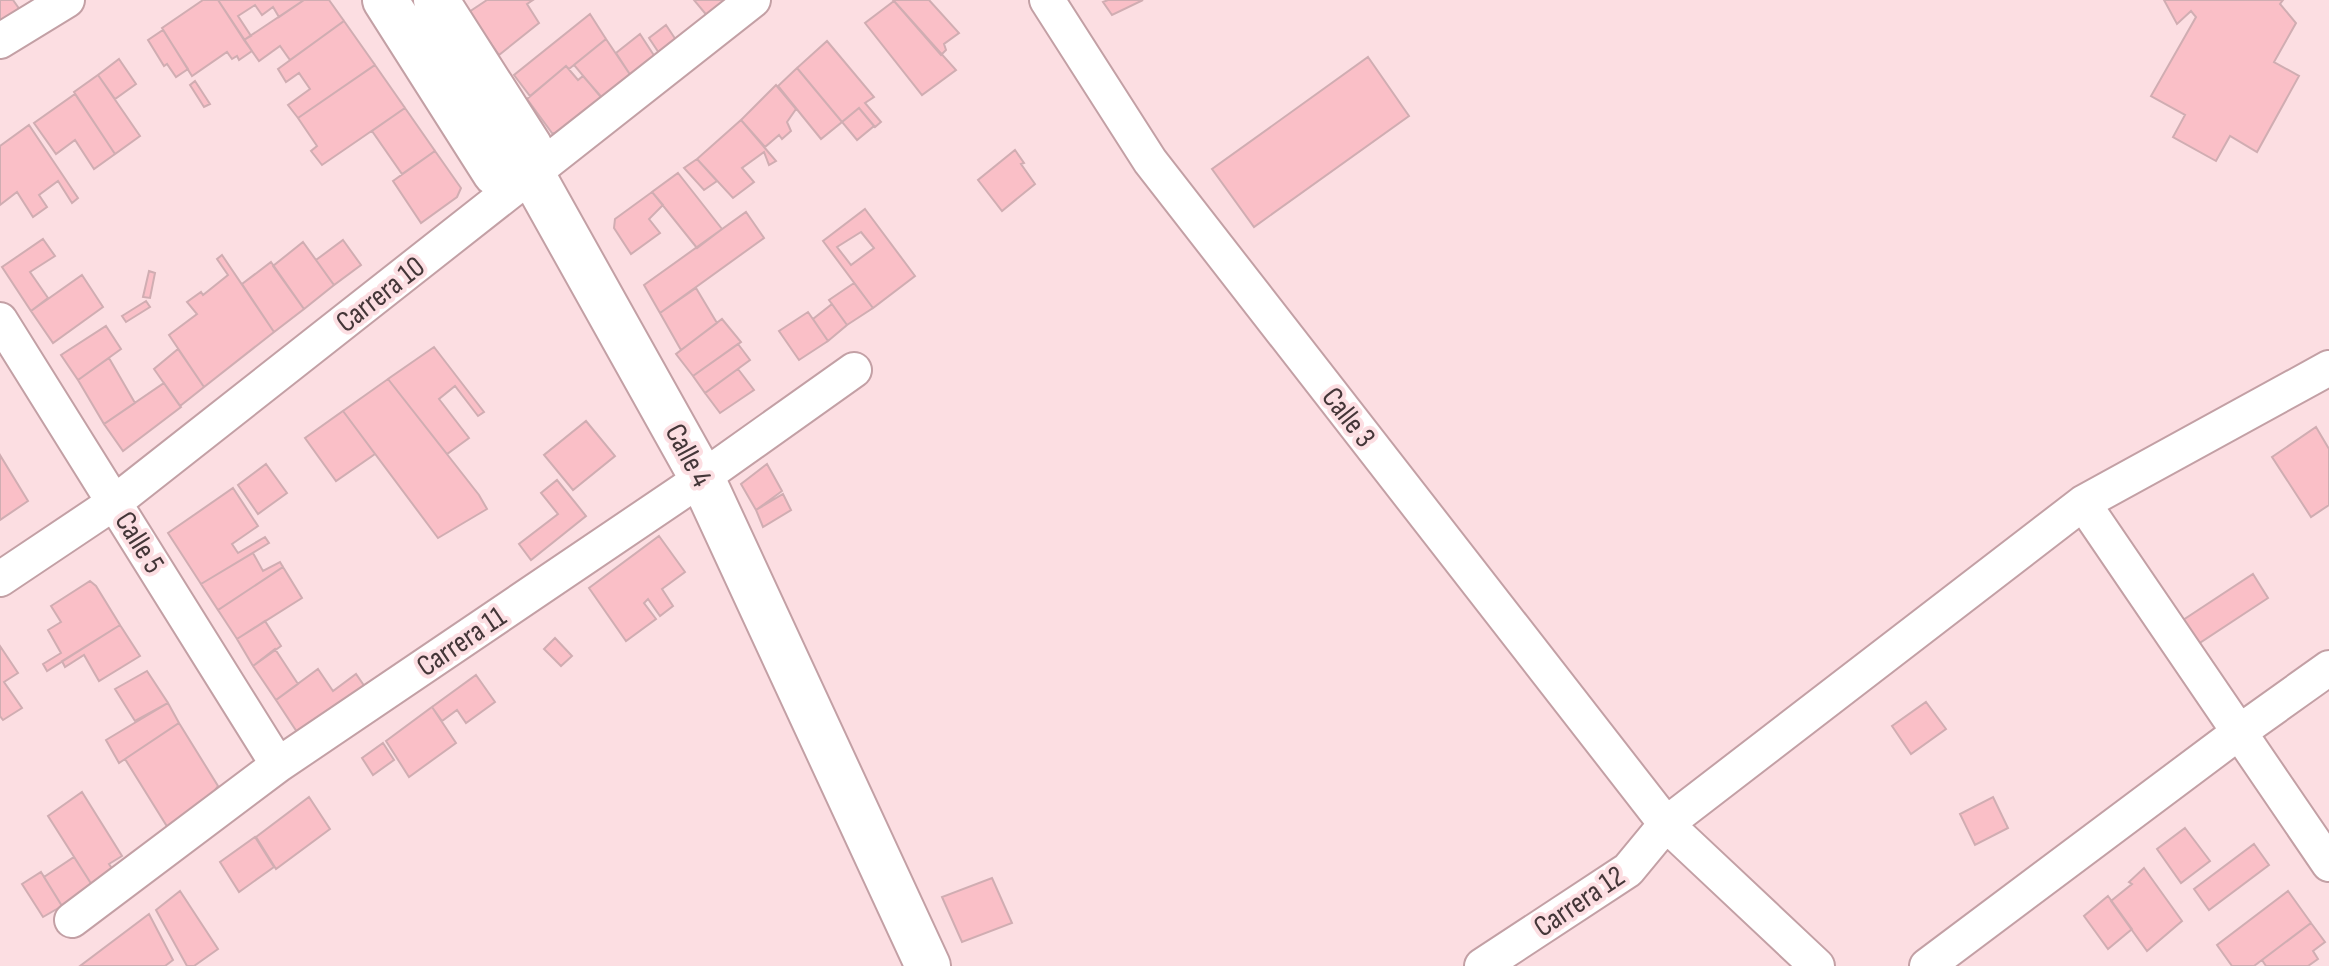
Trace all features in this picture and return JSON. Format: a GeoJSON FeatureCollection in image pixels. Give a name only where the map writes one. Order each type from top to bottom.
{"type":"FeatureCollection","features":[{"type":"Feature","properties":{"kind":"street"},"geometry":{"type":"LineString","coordinates":[[0,41],[67,0]]}},
{"type":"Feature","properties":{"kind":"street"},"geometry":{"type":"LineString","coordinates":[[385,0],[495,173],[532,174]]}},
{"type":"Feature","properties":{"kind":"street","name":"Calle 4"},"geometry":{"type":"LineString","coordinates":[[436,0],[530,147],[532,174],[702,478],[928,966]]}},
{"type":"Feature","properties":{"kind":"street","name":"Carrera 10"},"geometry":{"type":"LineString","coordinates":[[0,579],[115,502],[753,0]]}},
{"type":"Feature","properties":{"kind":"street","name":"Calle 3"},"geometry":{"type":"LineString","coordinates":[[1047,0],[1150,161],[1666,824],[1817,966]]}},
{"type":"Feature","properties":{"kind":"street","name":"Calle 5"},"geometry":{"type":"LineString","coordinates":[[0,320],[278,765]]}},
{"type":"Feature","properties":{"kind":"street","name":"Carrera 12"},"geometry":{"type":"LineString","coordinates":[[1482,966],[1628,870],[1666,824],[2083,503],[2329,368]]}},
{"type":"Feature","properties":{"kind":"street","name":"Carrera 11"},"geometry":{"type":"LineString","coordinates":[[72,920],[278,765],[702,478],[854,370]]}},
{"type":"Feature","properties":{"kind":"street"},"geometry":{"type":"LineString","coordinates":[[2083,503],[2329,864]]}},
{"type":"Feature","properties":{"kind":"street"},"geometry":{"type":"LineString","coordinates":[[1927,966],[2329,668]]}},
{"type":"Feature","properties":{"kind":"building"},"geometry":{"type":"Polygon","coordinates":[[[0,0],[13,0],[20,10],[0,23],[0,0]]]}},
{"type":"Feature","properties":{"kind":"building"},"geometry":{"type":"Polygon","coordinates":[[[203,0],[218,0],[252,51],[239,60],[237,56],[232,59],[227,52],[192,76],[162,28],[203,0]]]}},
{"type":"Feature","properties":{"kind":"building"},"geometry":{"type":"Polygon","coordinates":[[[218,0],[304,0],[279,17],[273,7],[262,15],[255,5],[238,16],[251,36],[244,40],[218,0]]]}},
{"type":"Feature","properties":{"kind":"building"},"geometry":{"type":"Polygon","coordinates":[[[304,0],[329,0],[344,21],[290,60],[280,46],[259,61],[244,40],[304,0]]]}},
{"type":"Feature","properties":{"kind":"building"},"geometry":{"type":"Polygon","coordinates":[[[487,0],[533,0],[527,4],[539,23],[499,55],[469,12],[487,0]]]}},
{"type":"Feature","properties":{"kind":"building"},"geometry":{"type":"Polygon","coordinates":[[[694,0],[732,0],[709,18],[694,0]]]}},
{"type":"Feature","properties":{"kind":"building"},"geometry":{"type":"Polygon","coordinates":[[[893,0],[929,0],[959,33],[944,44],[946,50],[941,55],[893,0]]]}},
{"type":"Feature","properties":{"kind":"building"},"geometry":{"type":"Polygon","coordinates":[[[1143,0],[1112,15],[1103,2],[1143,0]]]}},
{"type":"Feature","properties":{"kind":"building"},"geometry":{"type":"Polygon","coordinates":[[[2164,0],[2283,0],[2280,4],[2296,23],[2274,62],[2299,76],[2257,152],[2230,136],[2216,161],[2173,137],[2185,115],[2151,96],[2196,17],[2191,11],[2177,24],[2164,0]]]}},
{"type":"Feature","properties":{"kind":"building"},"geometry":{"type":"Polygon","coordinates":[[[894,1],[956,70],[922,95],[865,23],[894,1]]]}},
{"type":"Feature","properties":{"kind":"building"},"geometry":{"type":"Polygon","coordinates":[[[590,14],[606,39],[530,96],[514,75],[590,14]]]}},
{"type":"Feature","properties":{"kind":"building"},"geometry":{"type":"Polygon","coordinates":[[[344,21],[375,65],[298,118],[288,105],[310,89],[299,73],[286,82],[278,69],[344,21]]]}},
{"type":"Feature","properties":{"kind":"building"},"geometry":{"type":"Polygon","coordinates":[[[666,25],[678,43],[661,56],[649,38],[666,25]]]}},
{"type":"Feature","properties":{"kind":"building"},"geometry":{"type":"Polygon","coordinates":[[[163,30],[188,69],[176,77],[167,64],[164,66],[148,40],[163,30]]]}},
{"type":"Feature","properties":{"kind":"building"},"geometry":{"type":"Polygon","coordinates":[[[640,34],[657,60],[633,79],[616,53],[640,34]]]}},
{"type":"Feature","properties":{"kind":"building"},"geometry":{"type":"Polygon","coordinates":[[[606,39],[633,79],[605,102],[574,65],[606,39]]]}},
{"type":"Feature","properties":{"kind":"building"},"geometry":{"type":"Polygon","coordinates":[[[827,41],[874,97],[865,103],[881,122],[875,127],[859,108],[842,122],[797,68],[827,41]]]}},
{"type":"Feature","properties":{"kind":"building"},"geometry":{"type":"Polygon","coordinates":[[[1368,57],[1409,116],[1254,227],[1212,169],[1368,57]]]}},
{"type":"Feature","properties":{"kind":"building"},"geometry":{"type":"Polygon","coordinates":[[[119,59],[136,84],[115,99],[98,75],[119,59]]]}},
{"type":"Feature","properties":{"kind":"building"},"geometry":{"type":"Polygon","coordinates":[[[375,65],[405,108],[322,165],[311,151],[317,146],[298,118],[375,65]]]}},
{"type":"Feature","properties":{"kind":"building"},"geometry":{"type":"Polygon","coordinates":[[[566,66],[578,80],[583,76],[604,100],[562,134],[552,133],[527,99],[566,66]]]}},
{"type":"Feature","properties":{"kind":"building"},"geometry":{"type":"Polygon","coordinates":[[[797,68],[842,122],[821,139],[778,86],[797,68]]]}},
{"type":"Feature","properties":{"kind":"building"},"geometry":{"type":"Polygon","coordinates":[[[98,75],[140,136],[115,154],[74,92],[98,75]]]}},
{"type":"Feature","properties":{"kind":"building"},"geometry":{"type":"Polygon","coordinates":[[[195,81],[210,104],[204,107],[190,85],[195,81]]]}},
{"type":"Feature","properties":{"kind":"building"},"geometry":{"type":"Polygon","coordinates":[[[776,85],[796,109],[787,122],[791,131],[782,139],[779,135],[765,147],[741,120],[776,85]]]}},
{"type":"Feature","properties":{"kind":"building"},"geometry":{"type":"Polygon","coordinates":[[[75,94],[115,154],[94,169],[75,140],[56,154],[34,123],[75,94]]]}},
{"type":"Feature","properties":{"kind":"building"},"geometry":{"type":"Polygon","coordinates":[[[405,108],[435,151],[402,174],[372,131],[405,108]]]}},
{"type":"Feature","properties":{"kind":"building"},"geometry":{"type":"Polygon","coordinates":[[[859,108],[874,126],[857,140],[842,122],[859,108]]]}},
{"type":"Feature","properties":{"kind":"building"},"geometry":{"type":"Polygon","coordinates":[[[741,120],[776,161],[769,165],[764,152],[742,168],[754,182],[733,198],[697,159],[741,120]]]}},
{"type":"Feature","properties":{"kind":"building"},"geometry":{"type":"Polygon","coordinates":[[[29,125],[78,198],[72,203],[58,181],[39,195],[47,207],[33,217],[17,192],[0,205],[0,146],[29,125]]]}},
{"type":"Feature","properties":{"kind":"building"},"geometry":{"type":"Polygon","coordinates":[[[1015,150],[1035,184],[1002,211],[978,180],[1015,150]]]}},
{"type":"Feature","properties":{"kind":"building"},"geometry":{"type":"Polygon","coordinates":[[[435,151],[461,188],[457,197],[421,223],[393,181],[435,151]]]}},
{"type":"Feature","properties":{"kind":"building"},"geometry":{"type":"Polygon","coordinates":[[[697,159],[717,181],[704,190],[684,168],[697,159]]]}},
{"type":"Feature","properties":{"kind":"building"},"geometry":{"type":"Polygon","coordinates":[[[678,173],[722,229],[697,248],[652,192],[678,173]]]}},
{"type":"Feature","properties":{"kind":"building"},"geometry":{"type":"Polygon","coordinates":[[[652,192],[663,205],[649,219],[660,233],[631,254],[614,228],[615,219],[652,192]]]}},
{"type":"Feature","properties":{"kind":"building"},"geometry":{"type":"Polygon","coordinates":[[[865,209],[915,276],[873,308],[823,241],[865,209]],[[861,232],[837,247],[851,265],[874,248],[861,232]]]}},
{"type":"Feature","properties":{"kind":"building"},"geometry":{"type":"Polygon","coordinates":[[[746,212],[764,238],[660,313],[644,285],[746,212]]]}},
{"type":"Feature","properties":{"kind":"building"},"geometry":{"type":"Polygon","coordinates":[[[43,239],[55,256],[30,272],[48,298],[31,311],[2,267],[43,239]]]}},
{"type":"Feature","properties":{"kind":"building"},"geometry":{"type":"Polygon","coordinates":[[[343,240],[361,265],[334,285],[316,260],[343,240]]]}},
{"type":"Feature","properties":{"kind":"building"},"geometry":{"type":"Polygon","coordinates":[[[303,242],[334,285],[304,309],[273,266],[303,242]]]}},
{"type":"Feature","properties":{"kind":"building"},"geometry":{"type":"Polygon","coordinates":[[[222,255],[274,332],[204,387],[169,335],[197,314],[187,302],[201,292],[203,295],[228,275],[217,259],[222,255]]]}},
{"type":"Feature","properties":{"kind":"building"},"geometry":{"type":"Polygon","coordinates":[[[271,262],[304,309],[274,332],[242,284],[271,262]]]}},
{"type":"Feature","properties":{"kind":"building"},"geometry":{"type":"Polygon","coordinates":[[[149,271],[155,273],[150,298],[143,297],[149,271]]]}},
{"type":"Feature","properties":{"kind":"building"},"geometry":{"type":"Polygon","coordinates":[[[82,275],[103,307],[53,343],[31,311],[82,275]]]}},
{"type":"Feature","properties":{"kind":"building"},"geometry":{"type":"Polygon","coordinates":[[[854,283],[873,308],[847,325],[829,300],[854,283]]]}},
{"type":"Feature","properties":{"kind":"building"},"geometry":{"type":"Polygon","coordinates":[[[696,288],[717,323],[681,350],[660,313],[696,288]]]}},
{"type":"Feature","properties":{"kind":"building"},"geometry":{"type":"Polygon","coordinates":[[[146,301],[150,307],[126,322],[122,316],[146,301]]]}},
{"type":"Feature","properties":{"kind":"building"},"geometry":{"type":"Polygon","coordinates":[[[832,304],[847,325],[828,341],[813,319],[832,304]]]}},
{"type":"Feature","properties":{"kind":"building"},"geometry":{"type":"Polygon","coordinates":[[[808,312],[828,341],[799,360],[779,331],[808,312]]]}},
{"type":"Feature","properties":{"kind":"building"},"geometry":{"type":"Polygon","coordinates":[[[722,319],[741,342],[693,376],[676,354],[722,319]]]}},
{"type":"Feature","properties":{"kind":"building"},"geometry":{"type":"Polygon","coordinates":[[[106,326],[121,349],[78,380],[61,355],[106,326]]]}},
{"type":"Feature","properties":{"kind":"building"},"geometry":{"type":"Polygon","coordinates":[[[738,344],[750,360],[705,393],[693,376],[738,344]]]}},
{"type":"Feature","properties":{"kind":"building"},"geometry":{"type":"Polygon","coordinates":[[[434,347],[484,412],[478,416],[455,386],[439,399],[469,438],[447,454],[388,379],[434,347]]]}},
{"type":"Feature","properties":{"kind":"building"},"geometry":{"type":"Polygon","coordinates":[[[178,349],[204,387],[180,406],[154,369],[178,349]]]}},
{"type":"Feature","properties":{"kind":"building"},"geometry":{"type":"Polygon","coordinates":[[[109,358],[135,403],[104,424],[78,380],[109,358]]]}},
{"type":"Feature","properties":{"kind":"building"},"geometry":{"type":"Polygon","coordinates":[[[738,369],[754,390],[720,413],[705,393],[738,369]]]}},
{"type":"Feature","properties":{"kind":"building"},"geometry":{"type":"Polygon","coordinates":[[[388,379],[487,509],[438,538],[343,411],[388,379]]]}},
{"type":"Feature","properties":{"kind":"building"},"geometry":{"type":"Polygon","coordinates":[[[164,383],[181,407],[123,451],[104,424],[164,383]]]}},
{"type":"Feature","properties":{"kind":"building"},"geometry":{"type":"Polygon","coordinates":[[[343,411],[375,454],[336,481],[305,438],[343,411]]]}},
{"type":"Feature","properties":{"kind":"building"},"geometry":{"type":"Polygon","coordinates":[[[586,421],[615,456],[573,490],[544,455],[586,421]]]}},
{"type":"Feature","properties":{"kind":"building"},"geometry":{"type":"Polygon","coordinates":[[[2316,427],[2329,449],[2329,505],[2311,517],[2272,457],[2316,427]]]}},
{"type":"Feature","properties":{"kind":"building"},"geometry":{"type":"Polygon","coordinates":[[[0,455],[28,501],[0,520],[0,455]]]}},
{"type":"Feature","properties":{"kind":"building"},"geometry":{"type":"Polygon","coordinates":[[[266,464],[287,493],[258,514],[238,485],[266,464]]]}},
{"type":"Feature","properties":{"kind":"building"},"geometry":{"type":"Polygon","coordinates":[[[767,464],[782,491],[756,510],[741,484],[767,464]]]}},
{"type":"Feature","properties":{"kind":"building"},"geometry":{"type":"Polygon","coordinates":[[[557,480],[586,516],[531,560],[519,544],[558,514],[541,493],[557,480]]]}},
{"type":"Feature","properties":{"kind":"building"},"geometry":{"type":"Polygon","coordinates":[[[233,488],[258,526],[232,544],[238,553],[265,537],[269,543],[201,584],[168,533],[233,488]]]}},
{"type":"Feature","properties":{"kind":"building"},"geometry":{"type":"Polygon","coordinates":[[[783,494],[791,510],[763,527],[756,510],[783,494]]]}},
{"type":"Feature","properties":{"kind":"building"},"geometry":{"type":"Polygon","coordinates":[[[659,536],[685,572],[662,589],[673,606],[660,616],[648,599],[644,603],[656,619],[626,641],[589,588],[659,536]]]}},
{"type":"Feature","properties":{"kind":"building"},"geometry":{"type":"Polygon","coordinates":[[[253,553],[263,571],[280,562],[283,567],[218,610],[201,584],[253,553]]]}},
{"type":"Feature","properties":{"kind":"building"},"geometry":{"type":"Polygon","coordinates":[[[283,567],[302,598],[237,639],[218,610],[283,567]]]}},
{"type":"Feature","properties":{"kind":"building"},"geometry":{"type":"Polygon","coordinates":[[[2253,574],[2268,598],[2195,646],[2180,622],[2253,574]]]}},
{"type":"Feature","properties":{"kind":"building"},"geometry":{"type":"Polygon","coordinates":[[[90,581],[120,625],[47,671],[43,664],[61,653],[48,630],[61,622],[51,606],[90,581]]]}},
{"type":"Feature","properties":{"kind":"building"},"geometry":{"type":"Polygon","coordinates":[[[265,621],[281,646],[253,666],[237,639],[265,621]]]}},
{"type":"Feature","properties":{"kind":"building"},"geometry":{"type":"Polygon","coordinates":[[[120,625],[140,656],[99,681],[84,655],[65,667],[62,661],[120,625]]]}},
{"type":"Feature","properties":{"kind":"building"},"geometry":{"type":"Polygon","coordinates":[[[555,638],[572,656],[561,666],[544,649],[555,638]]]}},
{"type":"Feature","properties":{"kind":"building"},"geometry":{"type":"Polygon","coordinates":[[[0,646],[18,673],[4,682],[22,708],[3,720],[0,716],[0,646]]]}},
{"type":"Feature","properties":{"kind":"building"},"geometry":{"type":"Polygon","coordinates":[[[275,649],[298,684],[276,700],[253,666],[275,649]]]}},
{"type":"Feature","properties":{"kind":"building"},"geometry":{"type":"Polygon","coordinates":[[[318,669],[333,691],[356,674],[365,687],[299,735],[276,700],[318,669]]]}},
{"type":"Feature","properties":{"kind":"building"},"geometry":{"type":"Polygon","coordinates":[[[147,671],[168,703],[135,721],[115,689],[147,671]]]}},
{"type":"Feature","properties":{"kind":"building"},"geometry":{"type":"Polygon","coordinates":[[[476,675],[495,702],[466,723],[457,710],[442,721],[432,707],[476,675]]]}},
{"type":"Feature","properties":{"kind":"building"},"geometry":{"type":"Polygon","coordinates":[[[1926,702],[1946,729],[1911,754],[1892,726],[1926,702]]]}},
{"type":"Feature","properties":{"kind":"building"},"geometry":{"type":"Polygon","coordinates":[[[168,703],[179,723],[119,763],[106,740],[168,703]]]}},
{"type":"Feature","properties":{"kind":"building"},"geometry":{"type":"Polygon","coordinates":[[[432,707],[456,743],[409,777],[386,741],[432,707]]]}},
{"type":"Feature","properties":{"kind":"building"},"geometry":{"type":"Polygon","coordinates":[[[179,723],[218,786],[168,828],[125,759],[179,723]]]}},
{"type":"Feature","properties":{"kind":"building"},"geometry":{"type":"Polygon","coordinates":[[[383,743],[394,760],[373,775],[362,758],[383,743]]]}},
{"type":"Feature","properties":{"kind":"building"},"geometry":{"type":"Polygon","coordinates":[[[82,792],[122,856],[109,864],[113,870],[92,885],[48,816],[82,792]]]}},
{"type":"Feature","properties":{"kind":"building"},"geometry":{"type":"Polygon","coordinates":[[[309,797],[330,829],[276,869],[256,837],[309,797]]]}},
{"type":"Feature","properties":{"kind":"building"},"geometry":{"type":"Polygon","coordinates":[[[1993,797],[2008,828],[1975,845],[1960,814],[1993,797]]]}},
{"type":"Feature","properties":{"kind":"building"},"geometry":{"type":"Polygon","coordinates":[[[2185,828],[2210,861],[2181,883],[2157,849],[2185,828]]]}},
{"type":"Feature","properties":{"kind":"building"},"geometry":{"type":"Polygon","coordinates":[[[255,837],[274,867],[239,892],[220,862],[255,837]]]}},
{"type":"Feature","properties":{"kind":"building"},"geometry":{"type":"Polygon","coordinates":[[[2254,844],[2269,865],[2209,910],[2194,889],[2254,844]]]}},
{"type":"Feature","properties":{"kind":"building"},"geometry":{"type":"Polygon","coordinates":[[[74,857],[92,885],[62,906],[44,877],[74,857]]]}},
{"type":"Feature","properties":{"kind":"building"},"geometry":{"type":"Polygon","coordinates":[[[2144,868],[2182,921],[2147,951],[2111,901],[2132,884],[2129,882],[2144,868]]]}},
{"type":"Feature","properties":{"kind":"building"},"geometry":{"type":"Polygon","coordinates":[[[41,872],[62,906],[43,917],[22,884],[41,872]]]}},
{"type":"Feature","properties":{"kind":"building"},"geometry":{"type":"Polygon","coordinates":[[[992,878],[1012,923],[962,942],[942,897],[992,878]]]}},
{"type":"Feature","properties":{"kind":"building"},"geometry":{"type":"Polygon","coordinates":[[[180,891],[218,949],[194,966],[187,966],[156,910],[180,891]]]}},
{"type":"Feature","properties":{"kind":"building"},"geometry":{"type":"Polygon","coordinates":[[[2288,891],[2311,923],[2254,966],[2232,966],[2217,945],[2288,891]]]}},
{"type":"Feature","properties":{"kind":"building"},"geometry":{"type":"Polygon","coordinates":[[[2108,896],[2132,929],[2108,949],[2084,916],[2108,896]]]}},
{"type":"Feature","properties":{"kind":"building"},"geometry":{"type":"Polygon","coordinates":[[[149,914],[173,960],[165,966],[80,966],[149,914]]]}},
{"type":"Feature","properties":{"kind":"building"},"geometry":{"type":"Polygon","coordinates":[[[2311,923],[2325,942],[2313,951],[2318,959],[2308,966],[2266,966],[2262,960],[2311,923]]]}}]}
